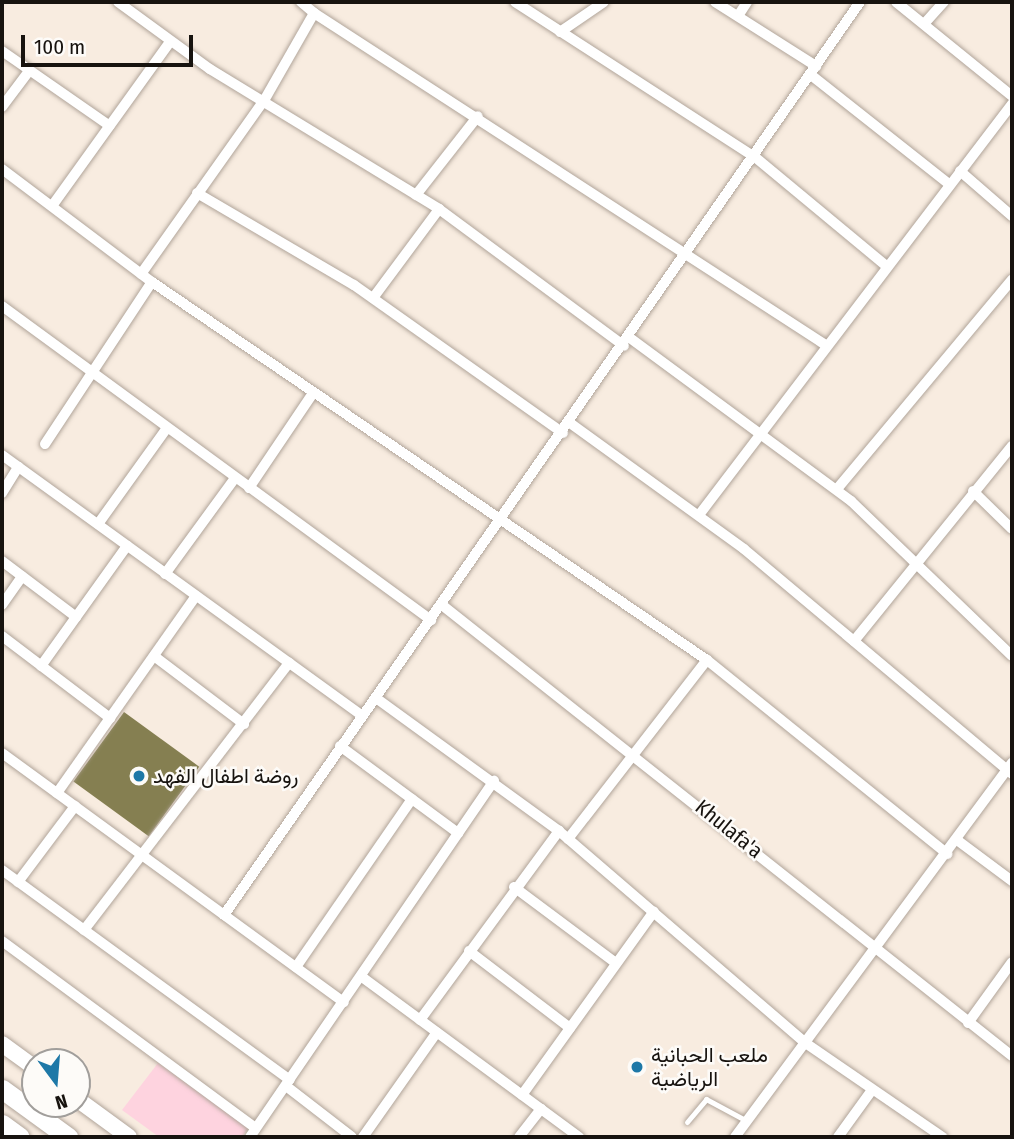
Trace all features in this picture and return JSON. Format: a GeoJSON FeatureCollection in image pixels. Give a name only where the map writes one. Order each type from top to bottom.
{"type":"FeatureCollection","features":[{"type":"Feature","properties":{"kind":"highway"},"geometry":{"type":"LineString","coordinates":[[2,1089],[68,1137]]}},
{"type":"Feature","properties":{"kind":"highway"},"geometry":{"type":"LineString","coordinates":[[2,1124],[20,1137]]}},
{"type":"Feature","properties":{"kind":"main road"},"geometry":{"type":"LineString","coordinates":[[2,1044],[21,1058]]}},
{"type":"Feature","properties":{"kind":"main road"},"geometry":{"type":"LineString","coordinates":[[91,1109],[129,1137]]}},
{"type":"Feature","properties":{"kind":"street"},"geometry":{"type":"LineString","coordinates":[[118,2],[170,42],[439,209],[627,342],[759,429],[837,489],[919,560],[1012,656]]}},
{"type":"Feature","properties":{"kind":"street"},"geometry":{"type":"LineString","coordinates":[[301,2],[314,13],[688,251],[824,344]]}},
{"type":"Feature","properties":{"kind":"street"},"geometry":{"type":"LineString","coordinates":[[515,2],[755,157],[885,265]]}},
{"type":"Feature","properties":{"kind":"street"},"geometry":{"type":"LineString","coordinates":[[560,32],[604,2]]}},
{"type":"Feature","properties":{"kind":"street"},"geometry":{"type":"LineString","coordinates":[[715,2],[813,70],[950,184]]}},
{"type":"Feature","properties":{"kind":"street"},"geometry":{"type":"LineString","coordinates":[[738,16],[747,2]]}},
{"type":"Feature","properties":{"kind":"street"},"geometry":{"type":"LineString","coordinates":[[224,915],[361,715],[504,520],[860,2]]}},
{"type":"Feature","properties":{"kind":"street"},"geometry":{"type":"LineString","coordinates":[[896,2],[1012,96]]}},
{"type":"Feature","properties":{"kind":"street"},"geometry":{"type":"LineString","coordinates":[[924,24],[944,2]]}},
{"type":"Feature","properties":{"kind":"street"},"geometry":{"type":"LineString","coordinates":[[141,274],[265,99],[314,13]]}},
{"type":"Feature","properties":{"kind":"street"},"geometry":{"type":"LineString","coordinates":[[52,206],[170,42]]}},
{"type":"Feature","properties":{"kind":"street"},"geometry":{"type":"LineString","coordinates":[[2,51],[110,126]]}},
{"type":"Feature","properties":{"kind":"street"},"geometry":{"type":"LineString","coordinates":[[2,107],[29,71]]}},
{"type":"Feature","properties":{"kind":"street"},"geometry":{"type":"LineString","coordinates":[[699,514],[759,429],[1012,104]]}},
{"type":"Feature","properties":{"kind":"street"},"geometry":{"type":"LineString","coordinates":[[416,195],[478,116]]}},
{"type":"Feature","properties":{"kind":"street"},"geometry":{"type":"LineString","coordinates":[[2,169],[152,282],[707,660],[947,853]]}},
{"type":"Feature","properties":{"kind":"street"},"geometry":{"type":"LineString","coordinates":[[960,171],[1012,215]]}},
{"type":"Feature","properties":{"kind":"street"},"geometry":{"type":"LineString","coordinates":[[197,193],[373,298],[563,433]]}},
{"type":"Feature","properties":{"kind":"street"},"geometry":{"type":"LineString","coordinates":[[373,298],[439,209]]}},
{"type":"Feature","properties":{"kind":"street"},"geometry":{"type":"LineString","coordinates":[[837,489],[1012,279]]}},
{"type":"Feature","properties":{"kind":"street"},"geometry":{"type":"LineString","coordinates":[[45,444],[152,282]]}},
{"type":"Feature","properties":{"kind":"street"},"geometry":{"type":"LineString","coordinates":[[2,306],[431,620]]}},
{"type":"Feature","properties":{"kind":"street"},"geometry":{"type":"LineString","coordinates":[[248,488],[313,393]]}},
{"type":"Feature","properties":{"kind":"street"},"geometry":{"type":"LineString","coordinates":[[570,423],[699,514],[1010,768],[735,1137]]}},
{"type":"Feature","properties":{"kind":"street"},"geometry":{"type":"LineString","coordinates":[[98,524],[167,428]]}},
{"type":"Feature","properties":{"kind":"street"},"geometry":{"type":"LineString","coordinates":[[854,641],[1012,446]]}},
{"type":"Feature","properties":{"kind":"street"},"geometry":{"type":"LineString","coordinates":[[2,455],[361,715]]}},
{"type":"Feature","properties":{"kind":"street"},"geometry":{"type":"LineString","coordinates":[[2,493],[18,467]]}},
{"type":"Feature","properties":{"kind":"street"},"geometry":{"type":"LineString","coordinates":[[166,573],[235,478]]}},
{"type":"Feature","properties":{"kind":"street"},"geometry":{"type":"LineString","coordinates":[[973,491],[1012,529]]}},
{"type":"Feature","properties":{"kind":"street"},"geometry":{"type":"LineString","coordinates":[[41,666],[127,546]]}},
{"type":"Feature","properties":{"kind":"street"},"geometry":{"type":"LineString","coordinates":[[2,561],[76,617]]}},
{"type":"Feature","properties":{"kind":"street"},"geometry":{"type":"LineString","coordinates":[[2,605],[22,576]]}},
{"type":"Feature","properties":{"kind":"street"},"geometry":{"type":"LineString","coordinates":[[57,793],[196,596]]}},
{"type":"Feature","properties":{"kind":"street","name":"Khulafa'a"},"geometry":{"type":"LineString","coordinates":[[442,605],[636,752],[875,951],[1012,1056]]}},
{"type":"Feature","properties":{"kind":"street"},"geometry":{"type":"LineString","coordinates":[[2,636],[110,718]]}},
{"type":"Feature","properties":{"kind":"street"},"geometry":{"type":"LineString","coordinates":[[154,656],[244,724]]}},
{"type":"Feature","properties":{"kind":"street"},"geometry":{"type":"LineString","coordinates":[[568,839],[707,660]]}},
{"type":"Feature","properties":{"kind":"street"},"geometry":{"type":"LineString","coordinates":[[84,930],[144,856],[289,663]]}},
{"type":"Feature","properties":{"kind":"street"},"geometry":{"type":"LineString","coordinates":[[376,698],[494,781],[559,831],[804,1041],[942,1137]]}},
{"type":"Feature","properties":{"kind":"street"},"geometry":{"type":"LineString","coordinates":[[340,746],[458,833]]}},
{"type":"Feature","properties":{"kind":"street"},"geometry":{"type":"LineString","coordinates":[[2,753],[344,1002]]}},
{"type":"Feature","properties":{"kind":"street"},"geometry":{"type":"LineString","coordinates":[[2,941],[253,1133],[494,781]]}},
{"type":"Feature","properties":{"kind":"street"},"geometry":{"type":"LineString","coordinates":[[296,967],[412,799]]}},
{"type":"Feature","properties":{"kind":"street"},"geometry":{"type":"LineString","coordinates":[[18,882],[75,806]]}},
{"type":"Feature","properties":{"kind":"street"},"geometry":{"type":"LineString","coordinates":[[421,1020],[514,887],[559,831]]}},
{"type":"Feature","properties":{"kind":"street"},"geometry":{"type":"LineString","coordinates":[[957,840],[1012,881]]}},
{"type":"Feature","properties":{"kind":"street"},"geometry":{"type":"LineString","coordinates":[[2,870],[288,1083],[352,1137]]}},
{"type":"Feature","properties":{"kind":"street"},"geometry":{"type":"LineString","coordinates":[[514,887],[616,963]]}},
{"type":"Feature","properties":{"kind":"street"},"geometry":{"type":"LineString","coordinates":[[522,1095],[654,911]]}},
{"type":"Feature","properties":{"kind":"street"},"geometry":{"type":"LineString","coordinates":[[469,951],[570,1028]]}},
{"type":"Feature","properties":{"kind":"street"},"geometry":{"type":"LineString","coordinates":[[968,1023],[1012,962]]}},
{"type":"Feature","properties":{"kind":"street"},"geometry":{"type":"LineString","coordinates":[[362,976],[579,1137]]}},
{"type":"Feature","properties":{"kind":"street"},"geometry":{"type":"LineString","coordinates":[[363,1137],[437,1032]]}},
{"type":"Feature","properties":{"kind":"street"},"geometry":{"type":"LineString","coordinates":[[838,1137],[872,1090]]}},
{"type":"Feature","properties":{"kind":"street"},"geometry":{"type":"LineString","coordinates":[[519,1137],[541,1109]]}},
{"type":"Feature","properties":{"kind":"lane"},"geometry":{"type":"LineString","coordinates":[[687,1122],[706,1099],[747,1121]]}},
{"type":"Feature","properties":{"kind":"shaded area"},"geometry":{"type":"Polygon","coordinates":[[[158,1063],[248,1128],[242,1137],[159,1137],[122,1110],[158,1063]]]}},
{"type":"Feature","properties":{"kind":"building","name":"روضة اطفال الفهد"},"geometry":{"type":"Polygon","coordinates":[[[124,712],[199,767],[149,836],[73,782],[124,712]]]}},
{"type":"Feature","properties":{"kind":"place","name":"روضة اطفال الفهد"},"geometry":{"type":"Point","coordinates":[139,776]}},
{"type":"Feature","properties":{"kind":"place","name":"ملعب الحبانية الرياضية"},"geometry":{"type":"Point","coordinates":[637,1067]}}]}
